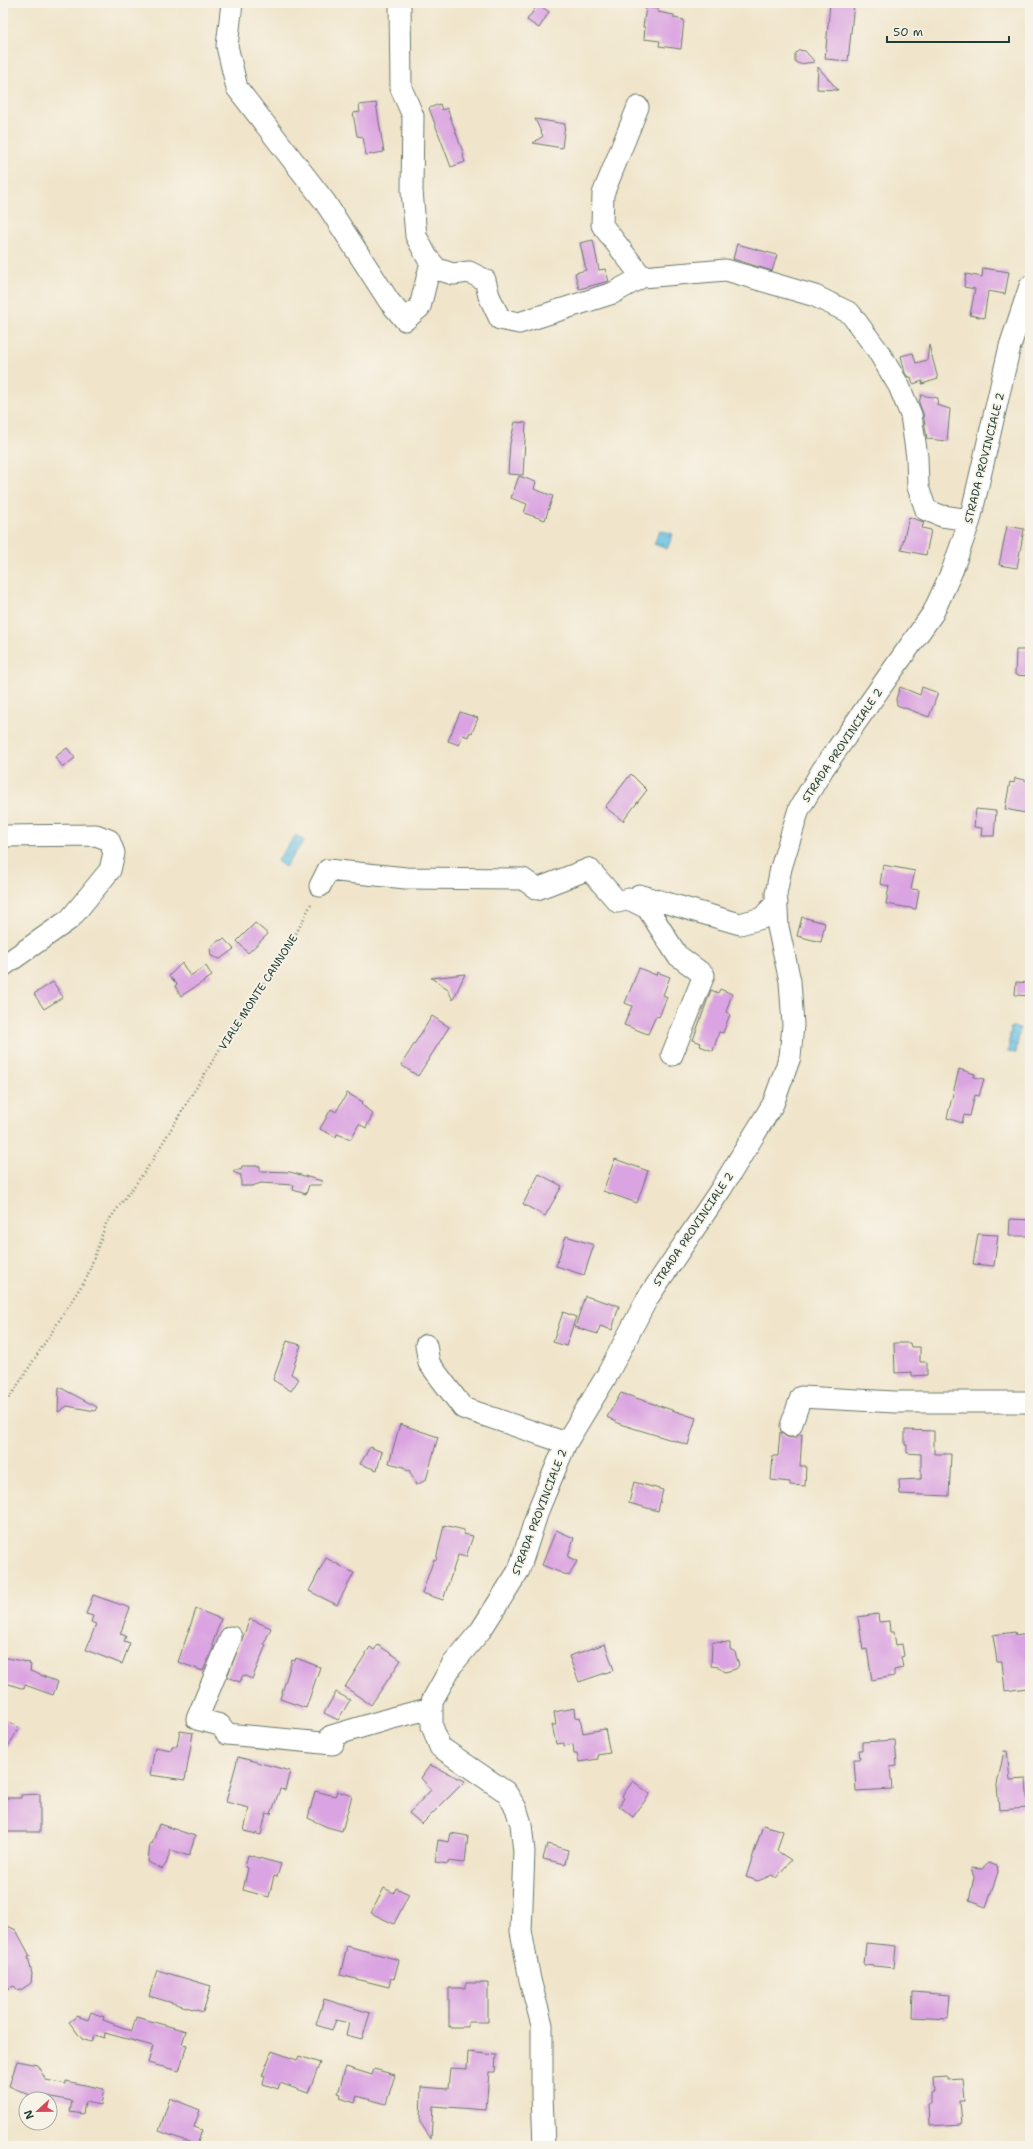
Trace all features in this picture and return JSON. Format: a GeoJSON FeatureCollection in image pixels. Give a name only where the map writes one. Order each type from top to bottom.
{"type":"FeatureCollection","features":[{"type":"Feature","properties":{"kind":"street"},"geometry":{"type":"LineString","coordinates":[[232,3],[227,46],[237,88],[325,202],[389,301],[405,320],[420,307],[431,262]]}},
{"type":"Feature","properties":{"kind":"street"},"geometry":{"type":"LineString","coordinates":[[400,3],[401,88],[413,116],[412,191],[416,236],[431,262],[437,269],[453,274],[469,272],[485,280],[489,296],[500,319],[519,323],[613,293],[642,277],[726,270],[815,296],[850,313],[882,357],[899,386],[911,415],[917,456],[918,487],[926,510],[942,516],[970,520]]}},
{"type":"Feature","properties":{"kind":"street"},"geometry":{"type":"LineString","coordinates":[[638,107],[603,194],[602,225],[642,277]]}},
{"type":"Feature","properties":{"kind":"street","name":"STRADA PROVINCIALE 2"},"geometry":{"type":"LineString","coordinates":[[544,2146],[542,2025],[530,1980],[521,1931],[524,1852],[521,1824],[516,1808],[506,1792],[440,1747],[432,1726],[432,1701],[452,1665],[481,1630],[519,1570],[539,1508],[566,1443],[606,1377],[647,1299],[721,1189],[773,1104],[790,1057],[793,1025],[790,981],[778,927],[776,894],[781,868],[799,809],[823,769],[932,613],[952,571],[970,520],[1010,346],[1030,286]]}},
{"type":"Feature","properties":{"kind":"street"},"geometry":{"type":"LineString","coordinates":[[3,836],[96,835],[109,840],[114,853],[110,870],[70,919],[3,966]]}},
{"type":"Feature","properties":{"kind":"street"},"geometry":{"type":"LineString","coordinates":[[320,886],[328,870],[406,878],[524,879],[537,889],[589,869],[618,902],[629,899],[649,909]]}},
{"type":"Feature","properties":{"kind":"street"},"geometry":{"type":"LineString","coordinates":[[672,1055],[704,975],[677,955],[639,895],[740,924],[762,918],[777,902]]}},
{"type":"Feature","properties":{"kind":"street"},"geometry":{"type":"LineString","coordinates":[[426,1344],[429,1364],[463,1408],[566,1443]]}},
{"type":"Feature","properties":{"kind":"street"},"geometry":{"type":"LineString","coordinates":[[791,1426],[801,1397],[895,1402],[1030,1402]]}},
{"type":"Feature","properties":{"kind":"street"},"geometry":{"type":"LineString","coordinates":[[231,1637],[197,1718],[220,1725],[227,1734],[334,1744],[331,1736],[432,1708]]}},
{"type":"Feature","properties":{"kind":"path","name":"VIALE MONTE CANNONE"},"geometry":{"type":"LineString","coordinates":[[3,1404],[21,1381],[87,1277],[106,1224],[148,1166],[221,1047],[297,932],[320,886]]}},
{"type":"Feature","properties":{"kind":"water"},"geometry":{"type":"Polygon","coordinates":[[[660,530],[673,534],[667,549],[654,544],[660,530]]]}},
{"type":"Feature","properties":{"kind":"water"},"geometry":{"type":"Polygon","coordinates":[[[296,835],[304,841],[285,867],[277,861],[296,835]]]}},
{"type":"Feature","properties":{"kind":"water"},"geometry":{"type":"Polygon","coordinates":[[[1011,1027],[1020,1028],[1016,1053],[1008,1052],[1011,1027]]]}},
{"type":"Feature","properties":{"kind":"building"},"geometry":{"type":"Polygon","coordinates":[[[830,3],[854,3],[848,61],[825,59],[830,3]]]}},
{"type":"Feature","properties":{"kind":"building"},"geometry":{"type":"Polygon","coordinates":[[[538,4],[549,12],[539,28],[527,20],[538,4]]]}},
{"type":"Feature","properties":{"kind":"building"},"geometry":{"type":"Polygon","coordinates":[[[646,7],[658,9],[658,12],[674,15],[674,18],[684,20],[681,49],[659,46],[660,41],[644,39],[645,27],[643,27],[646,7]]]}},
{"type":"Feature","properties":{"kind":"building"},"geometry":{"type":"Polygon","coordinates":[[[799,50],[805,51],[815,62],[799,64],[795,61],[795,54],[799,50]]]}},
{"type":"Feature","properties":{"kind":"building"},"geometry":{"type":"Polygon","coordinates":[[[818,67],[838,90],[817,89],[818,67]]]}},
{"type":"Feature","properties":{"kind":"building"},"geometry":{"type":"Polygon","coordinates":[[[376,103],[384,152],[366,155],[363,137],[357,136],[353,113],[360,112],[359,105],[376,103]]]}},
{"type":"Feature","properties":{"kind":"building"},"geometry":{"type":"Polygon","coordinates":[[[440,104],[442,110],[447,108],[464,155],[465,162],[451,167],[429,108],[440,104]]]}},
{"type":"Feature","properties":{"kind":"building"},"geometry":{"type":"Polygon","coordinates":[[[535,119],[565,124],[562,148],[533,143],[543,136],[535,119]]]}},
{"type":"Feature","properties":{"kind":"building"},"geometry":{"type":"Polygon","coordinates":[[[593,240],[599,270],[605,269],[609,281],[579,289],[575,273],[586,270],[580,243],[593,240]]]}},
{"type":"Feature","properties":{"kind":"building"},"geometry":{"type":"Polygon","coordinates":[[[737,244],[777,255],[772,271],[733,259],[737,244]]]}},
{"type":"Feature","properties":{"kind":"building"},"geometry":{"type":"Polygon","coordinates":[[[983,268],[1009,272],[1005,294],[988,291],[984,318],[970,315],[975,289],[964,287],[966,274],[982,277],[983,268]]]}},
{"type":"Feature","properties":{"kind":"building"},"geometry":{"type":"Polygon","coordinates":[[[929,345],[938,379],[922,384],[923,381],[913,384],[911,377],[908,377],[905,373],[901,356],[913,353],[916,363],[927,360],[929,345]]]}},
{"type":"Feature","properties":{"kind":"building"},"geometry":{"type":"Polygon","coordinates":[[[921,395],[938,398],[937,405],[950,409],[947,441],[927,439],[923,413],[919,403],[921,395]]]}},
{"type":"Feature","properties":{"kind":"building"},"geometry":{"type":"Polygon","coordinates":[[[515,422],[526,423],[523,475],[508,474],[510,443],[515,422]]]}},
{"type":"Feature","properties":{"kind":"building"},"geometry":{"type":"Polygon","coordinates":[[[519,476],[536,482],[534,489],[553,496],[545,520],[524,513],[527,504],[511,498],[519,476]]]}},
{"type":"Feature","properties":{"kind":"building"},"geometry":{"type":"Polygon","coordinates":[[[909,517],[924,522],[922,528],[931,530],[926,555],[901,550],[909,517]]]}},
{"type":"Feature","properties":{"kind":"building"},"geometry":{"type":"Polygon","coordinates":[[[1007,526],[1024,529],[1017,568],[999,565],[1007,526]]]}},
{"type":"Feature","properties":{"kind":"building"},"geometry":{"type":"Polygon","coordinates":[[[1016,650],[1030,650],[1030,676],[1015,675],[1016,650]]]}},
{"type":"Feature","properties":{"kind":"building"},"geometry":{"type":"Polygon","coordinates":[[[900,687],[920,695],[922,687],[938,693],[929,717],[897,705],[896,699],[900,687]]]}},
{"type":"Feature","properties":{"kind":"building"},"geometry":{"type":"Polygon","coordinates":[[[460,712],[478,718],[472,733],[470,732],[468,737],[463,735],[459,745],[448,741],[460,712]]]}},
{"type":"Feature","properties":{"kind":"building"},"geometry":{"type":"Polygon","coordinates":[[[67,748],[75,758],[63,767],[55,757],[67,748]]]}},
{"type":"Feature","properties":{"kind":"building"},"geometry":{"type":"Polygon","coordinates":[[[631,774],[647,790],[623,821],[605,807],[631,774]]]}},
{"type":"Feature","properties":{"kind":"building"},"geometry":{"type":"Polygon","coordinates":[[[1015,778],[1030,781],[1025,813],[1005,809],[1010,782],[1014,783],[1015,778]]]}},
{"type":"Feature","properties":{"kind":"building"},"geometry":{"type":"Polygon","coordinates":[[[976,809],[996,811],[994,836],[981,836],[982,828],[974,827],[976,809]]]}},
{"type":"Feature","properties":{"kind":"building"},"geometry":{"type":"Polygon","coordinates":[[[883,865],[915,871],[911,889],[919,890],[916,909],[886,904],[889,886],[880,884],[883,865]]]}},
{"type":"Feature","properties":{"kind":"building"},"geometry":{"type":"Polygon","coordinates":[[[802,917],[825,923],[821,942],[797,936],[802,917]]]}},
{"type":"Feature","properties":{"kind":"building"},"geometry":{"type":"Polygon","coordinates":[[[255,923],[268,934],[248,953],[237,941],[255,923]]]}},
{"type":"Feature","properties":{"kind":"building"},"geometry":{"type":"Polygon","coordinates":[[[224,939],[234,949],[220,959],[211,956],[210,948],[218,941],[224,939]]]}},
{"type":"Feature","properties":{"kind":"building"},"geometry":{"type":"Polygon","coordinates":[[[182,963],[190,976],[206,966],[212,976],[181,996],[175,986],[177,984],[169,976],[182,963]]]}},
{"type":"Feature","properties":{"kind":"building"},"geometry":{"type":"Polygon","coordinates":[[[639,968],[656,975],[657,972],[670,977],[663,995],[667,997],[659,1017],[656,1016],[648,1034],[624,1025],[632,1006],[625,1003],[639,968]]]}},
{"type":"Feature","properties":{"kind":"building"},"geometry":{"type":"Polygon","coordinates":[[[465,974],[453,1000],[447,988],[431,978],[465,974]]]}},
{"type":"Feature","properties":{"kind":"building"},"geometry":{"type":"Polygon","coordinates":[[[53,982],[63,997],[44,1009],[34,994],[53,982]]]}},
{"type":"Feature","properties":{"kind":"building"},"geometry":{"type":"Polygon","coordinates":[[[1016,982],[1030,983],[1030,996],[1015,995],[1016,982]]]}},
{"type":"Feature","properties":{"kind":"building"},"geometry":{"type":"Polygon","coordinates":[[[720,989],[732,994],[726,1012],[730,1014],[723,1033],[719,1032],[713,1051],[700,1046],[701,1043],[693,1040],[711,990],[718,993],[720,989]]]}},
{"type":"Feature","properties":{"kind":"building"},"geometry":{"type":"Polygon","coordinates":[[[432,1016],[449,1027],[418,1076],[401,1065],[432,1016]]]}},
{"type":"Feature","properties":{"kind":"building"},"geometry":{"type":"Polygon","coordinates":[[[959,1069],[975,1074],[974,1077],[984,1079],[979,1096],[975,1095],[970,1116],[964,1115],[962,1123],[947,1118],[959,1069]]]}},
{"type":"Feature","properties":{"kind":"building"},"geometry":{"type":"Polygon","coordinates":[[[347,1093],[363,1102],[361,1104],[373,1114],[366,1128],[359,1124],[351,1139],[337,1134],[336,1137],[320,1129],[331,1109],[336,1112],[347,1093]]]}},
{"type":"Feature","properties":{"kind":"building"},"geometry":{"type":"Polygon","coordinates":[[[615,1159],[648,1171],[637,1203],[603,1191],[615,1159]]]}},
{"type":"Feature","properties":{"kind":"building"},"geometry":{"type":"Polygon","coordinates":[[[242,1166],[260,1166],[260,1171],[290,1172],[322,1181],[321,1185],[309,1185],[306,1194],[293,1190],[294,1185],[261,1183],[252,1186],[241,1186],[241,1175],[233,1172],[234,1170],[241,1170],[242,1166]]]}},
{"type":"Feature","properties":{"kind":"building"},"geometry":{"type":"Polygon","coordinates":[[[539,1174],[562,1186],[545,1216],[523,1204],[539,1174]]]}},
{"type":"Feature","properties":{"kind":"building"},"geometry":{"type":"Polygon","coordinates":[[[1010,1219],[1030,1220],[1030,1236],[1009,1236],[1010,1219]]]}},
{"type":"Feature","properties":{"kind":"building"},"geometry":{"type":"Polygon","coordinates":[[[978,1234],[998,1235],[994,1266],[973,1264],[978,1234]]]}},
{"type":"Feature","properties":{"kind":"building"},"geometry":{"type":"Polygon","coordinates":[[[566,1236],[594,1245],[584,1275],[556,1266],[566,1236]]]}},
{"type":"Feature","properties":{"kind":"building"},"geometry":{"type":"Polygon","coordinates":[[[585,1296],[619,1306],[612,1330],[600,1326],[598,1334],[575,1327],[585,1296]]]}},
{"type":"Feature","properties":{"kind":"building"},"geometry":{"type":"Polygon","coordinates":[[[563,1312],[576,1317],[566,1346],[553,1342],[563,1312]]]}},
{"type":"Feature","properties":{"kind":"building"},"geometry":{"type":"Polygon","coordinates":[[[287,1341],[301,1345],[291,1374],[299,1379],[291,1391],[273,1380],[287,1341]]]}},
{"type":"Feature","properties":{"kind":"building"},"geometry":{"type":"Polygon","coordinates":[[[894,1343],[910,1343],[911,1347],[920,1347],[920,1362],[927,1362],[927,1375],[912,1376],[912,1372],[895,1373],[894,1343]]]}},
{"type":"Feature","properties":{"kind":"building"},"geometry":{"type":"Polygon","coordinates":[[[59,1387],[97,1407],[95,1411],[67,1406],[58,1412],[59,1387]]]}},
{"type":"Feature","properties":{"kind":"building"},"geometry":{"type":"Polygon","coordinates":[[[621,1393],[696,1418],[688,1445],[620,1424],[607,1417],[621,1393]]]}},
{"type":"Feature","properties":{"kind":"building"},"geometry":{"type":"Polygon","coordinates":[[[400,1424],[438,1437],[426,1480],[416,1485],[409,1470],[407,1471],[404,1467],[389,1463],[400,1424]]]}},
{"type":"Feature","properties":{"kind":"building"},"geometry":{"type":"Polygon","coordinates":[[[905,1430],[934,1431],[934,1454],[951,1454],[949,1496],[900,1494],[899,1480],[921,1479],[921,1454],[907,1453],[907,1445],[905,1445],[905,1430]]]}},
{"type":"Feature","properties":{"kind":"building"},"geometry":{"type":"Polygon","coordinates":[[[780,1432],[787,1437],[794,1438],[802,1434],[800,1466],[806,1466],[805,1486],[790,1485],[790,1482],[771,1480],[773,1456],[778,1456],[780,1432]]]}},
{"type":"Feature","properties":{"kind":"building"},"geometry":{"type":"Polygon","coordinates":[[[370,1447],[382,1452],[377,1470],[360,1464],[370,1447]]]}},
{"type":"Feature","properties":{"kind":"building"},"geometry":{"type":"Polygon","coordinates":[[[634,1482],[663,1490],[658,1511],[629,1503],[634,1482]]]}},
{"type":"Feature","properties":{"kind":"building"},"geometry":{"type":"Polygon","coordinates":[[[444,1525],[464,1530],[463,1534],[473,1536],[466,1557],[458,1555],[443,1600],[422,1593],[434,1559],[436,1560],[444,1525]]]}},
{"type":"Feature","properties":{"kind":"building"},"geometry":{"type":"Polygon","coordinates":[[[556,1530],[574,1538],[568,1557],[577,1561],[569,1576],[542,1565],[556,1530]]]}},
{"type":"Feature","properties":{"kind":"building"},"geometry":{"type":"Polygon","coordinates":[[[326,1558],[354,1573],[337,1605],[309,1591],[326,1558]]]}},
{"type":"Feature","properties":{"kind":"building"},"geometry":{"type":"Polygon","coordinates":[[[93,1595],[130,1608],[120,1634],[126,1636],[124,1641],[130,1643],[122,1664],[86,1650],[96,1624],[91,1622],[93,1616],[86,1614],[93,1595]]]}},
{"type":"Feature","properties":{"kind":"building"},"geometry":{"type":"Polygon","coordinates":[[[196,1609],[221,1619],[212,1645],[214,1646],[203,1671],[178,1662],[196,1609]]]}},
{"type":"Feature","properties":{"kind":"building"},"geometry":{"type":"Polygon","coordinates":[[[878,1614],[879,1622],[889,1621],[890,1632],[894,1632],[896,1645],[902,1644],[904,1656],[901,1657],[903,1668],[894,1670],[894,1676],[872,1680],[867,1649],[863,1650],[858,1617],[878,1614]]]}},
{"type":"Feature","properties":{"kind":"building"},"geometry":{"type":"Polygon","coordinates":[[[250,1619],[271,1628],[264,1644],[266,1645],[252,1679],[243,1675],[240,1682],[227,1677],[250,1619]]]}},
{"type":"Feature","properties":{"kind":"building"},"geometry":{"type":"Polygon","coordinates":[[[1015,1632],[1016,1635],[1027,1633],[1030,1657],[1030,1685],[1026,1686],[1027,1688],[1005,1691],[1002,1662],[997,1662],[993,1635],[1015,1632]]]}},
{"type":"Feature","properties":{"kind":"building"},"geometry":{"type":"Polygon","coordinates":[[[712,1642],[730,1643],[730,1649],[735,1652],[739,1665],[736,1669],[725,1672],[719,1667],[711,1666],[712,1642]]]}},
{"type":"Feature","properties":{"kind":"building"},"geometry":{"type":"Polygon","coordinates":[[[605,1644],[614,1670],[579,1682],[569,1656],[605,1644]]]}},
{"type":"Feature","properties":{"kind":"building"},"geometry":{"type":"Polygon","coordinates":[[[378,1645],[401,1660],[371,1705],[345,1687],[370,1647],[374,1650],[378,1645]]]}},
{"type":"Feature","properties":{"kind":"building"},"geometry":{"type":"Polygon","coordinates":[[[3,1657],[30,1663],[30,1671],[58,1682],[53,1695],[25,1685],[24,1689],[3,1682],[3,1657]]]}},
{"type":"Feature","properties":{"kind":"building"},"geometry":{"type":"Polygon","coordinates":[[[296,1658],[320,1667],[306,1708],[280,1699],[292,1660],[295,1661],[296,1658]]]}},
{"type":"Feature","properties":{"kind":"building"},"geometry":{"type":"Polygon","coordinates":[[[336,1692],[350,1700],[338,1720],[324,1713],[336,1692]]]}},
{"type":"Feature","properties":{"kind":"building"},"geometry":{"type":"Polygon","coordinates":[[[575,1708],[576,1718],[580,1717],[583,1733],[605,1729],[610,1753],[597,1755],[598,1759],[579,1762],[577,1754],[574,1754],[573,1744],[564,1746],[564,1743],[556,1744],[552,1725],[556,1725],[554,1712],[575,1708]]]}},
{"type":"Feature","properties":{"kind":"building"},"geometry":{"type":"Polygon","coordinates":[[[3,1719],[19,1728],[3,1755],[3,1719]]]}},
{"type":"Feature","properties":{"kind":"building"},"geometry":{"type":"Polygon","coordinates":[[[180,1731],[193,1733],[185,1780],[150,1775],[155,1747],[171,1750],[172,1746],[177,1746],[180,1731]]]}},
{"type":"Feature","properties":{"kind":"building"},"geometry":{"type":"Polygon","coordinates":[[[895,1740],[897,1766],[890,1767],[892,1789],[856,1791],[854,1759],[860,1759],[859,1750],[862,1750],[862,1742],[895,1740]]]}},
{"type":"Feature","properties":{"kind":"building"},"geometry":{"type":"Polygon","coordinates":[[[1004,1751],[1007,1751],[1010,1780],[1026,1779],[1028,1808],[999,1810],[997,1785],[1004,1751]]]}},
{"type":"Feature","properties":{"kind":"building"},"geometry":{"type":"Polygon","coordinates":[[[238,1757],[290,1771],[285,1790],[280,1789],[271,1814],[266,1813],[261,1835],[244,1831],[249,1808],[226,1802],[238,1757]]]}},
{"type":"Feature","properties":{"kind":"building"},"geometry":{"type":"Polygon","coordinates":[[[430,1765],[465,1781],[422,1824],[409,1813],[431,1790],[421,1778],[430,1765]]]}},
{"type":"Feature","properties":{"kind":"building"},"geometry":{"type":"Polygon","coordinates":[[[633,1781],[650,1794],[633,1817],[619,1806],[624,1798],[622,1796],[633,1781]]]}},
{"type":"Feature","properties":{"kind":"building"},"geometry":{"type":"Polygon","coordinates":[[[315,1791],[335,1796],[337,1791],[352,1796],[342,1831],[327,1827],[308,1818],[315,1791]]]}},
{"type":"Feature","properties":{"kind":"building"},"geometry":{"type":"Polygon","coordinates":[[[40,1794],[40,1832],[3,1832],[3,1798],[21,1798],[21,1795],[40,1794]]]}},
{"type":"Feature","properties":{"kind":"building"},"geometry":{"type":"Polygon","coordinates":[[[159,1824],[195,1836],[189,1856],[171,1850],[166,1864],[162,1869],[148,1862],[150,1843],[152,1844],[159,1824]]]}},
{"type":"Feature","properties":{"kind":"building"},"geometry":{"type":"Polygon","coordinates":[[[763,1825],[783,1831],[777,1851],[791,1860],[776,1878],[772,1875],[758,1881],[746,1877],[763,1825]]]}},
{"type":"Feature","properties":{"kind":"building"},"geometry":{"type":"Polygon","coordinates":[[[451,1833],[468,1836],[465,1863],[448,1861],[448,1864],[435,1862],[438,1840],[449,1842],[451,1833]]]}},
{"type":"Feature","properties":{"kind":"building"},"geometry":{"type":"Polygon","coordinates":[[[547,1844],[568,1850],[565,1864],[543,1859],[547,1844]]]}},
{"type":"Feature","properties":{"kind":"building"},"geometry":{"type":"Polygon","coordinates":[[[248,1855],[281,1864],[277,1877],[274,1876],[269,1897],[243,1890],[248,1868],[245,1867],[248,1855]]]}},
{"type":"Feature","properties":{"kind":"building"},"geometry":{"type":"Polygon","coordinates":[[[989,1863],[997,1866],[998,1872],[986,1907],[969,1901],[974,1877],[971,1868],[982,1869],[989,1863]]]}},
{"type":"Feature","properties":{"kind":"building"},"geometry":{"type":"Polygon","coordinates":[[[384,1888],[394,1893],[396,1888],[409,1894],[394,1924],[371,1913],[384,1888]]]}},
{"type":"Feature","properties":{"kind":"building"},"geometry":{"type":"Polygon","coordinates":[[[3,1924],[16,1930],[30,1956],[28,1957],[32,1974],[31,1983],[19,1991],[14,1986],[3,1990],[3,1924]]]}},
{"type":"Feature","properties":{"kind":"building"},"geometry":{"type":"Polygon","coordinates":[[[866,1943],[896,1946],[894,1968],[864,1965],[866,1943]]]}},
{"type":"Feature","properties":{"kind":"building"},"geometry":{"type":"Polygon","coordinates":[[[347,1946],[399,1960],[394,1979],[391,1978],[389,1987],[340,1975],[347,1946]]]}},
{"type":"Feature","properties":{"kind":"building"},"geometry":{"type":"Polygon","coordinates":[[[157,1970],[211,1986],[203,2012],[149,1996],[157,1970]]]}},
{"type":"Feature","properties":{"kind":"building"},"geometry":{"type":"Polygon","coordinates":[[[466,1983],[488,1983],[488,2022],[468,2022],[468,2027],[449,2027],[449,1988],[466,1988],[466,1983]]]}},
{"type":"Feature","properties":{"kind":"building"},"geometry":{"type":"Polygon","coordinates":[[[913,1992],[950,1995],[948,2019],[912,2017],[913,1992]]]}},
{"type":"Feature","properties":{"kind":"building"},"geometry":{"type":"Polygon","coordinates":[[[324,1999],[370,2013],[362,2039],[346,2035],[349,2023],[336,2020],[332,2030],[316,2025],[324,1999]]]}},
{"type":"Feature","properties":{"kind":"building"},"geometry":{"type":"Polygon","coordinates":[[[91,2012],[104,2017],[103,2020],[132,2031],[136,2017],[186,2031],[182,2044],[187,2045],[179,2071],[148,2063],[153,2046],[105,2033],[104,2038],[95,2035],[91,2042],[82,2039],[69,2022],[77,2016],[88,2020],[91,2012]]]}},
{"type":"Feature","properties":{"kind":"building"},"geometry":{"type":"Polygon","coordinates":[[[272,2051],[297,2060],[299,2056],[320,2063],[308,2093],[280,2083],[278,2089],[263,2084],[265,2077],[262,2076],[272,2051]]]}},
{"type":"Feature","properties":{"kind":"building"},"geometry":{"type":"Polygon","coordinates":[[[468,2052],[496,2055],[495,2072],[489,2072],[486,2110],[433,2106],[431,2139],[420,2122],[421,2087],[448,2089],[450,2068],[467,2069],[468,2052]]]}},
{"type":"Feature","properties":{"kind":"building"},"geometry":{"type":"Polygon","coordinates":[[[17,2061],[37,2065],[46,2080],[66,2084],[66,2081],[104,2089],[101,2105],[85,2102],[83,2114],[70,2112],[72,2101],[58,2098],[58,2091],[21,2091],[9,2086],[17,2061]]]}},
{"type":"Feature","properties":{"kind":"building"},"geometry":{"type":"Polygon","coordinates":[[[346,2067],[372,2075],[374,2069],[395,2075],[386,2104],[357,2096],[355,2103],[340,2098],[341,2094],[338,2093],[346,2067]]]}},
{"type":"Feature","properties":{"kind":"building"},"geometry":{"type":"Polygon","coordinates":[[[947,2077],[947,2080],[963,2079],[965,2101],[960,2101],[962,2124],[929,2126],[928,2104],[931,2104],[931,2092],[934,2092],[933,2078],[947,2077]]]}},
{"type":"Feature","properties":{"kind":"building"},"geometry":{"type":"Polygon","coordinates":[[[170,2098],[200,2110],[194,2127],[202,2130],[197,2145],[159,2131],[170,2098]]]}}]}
